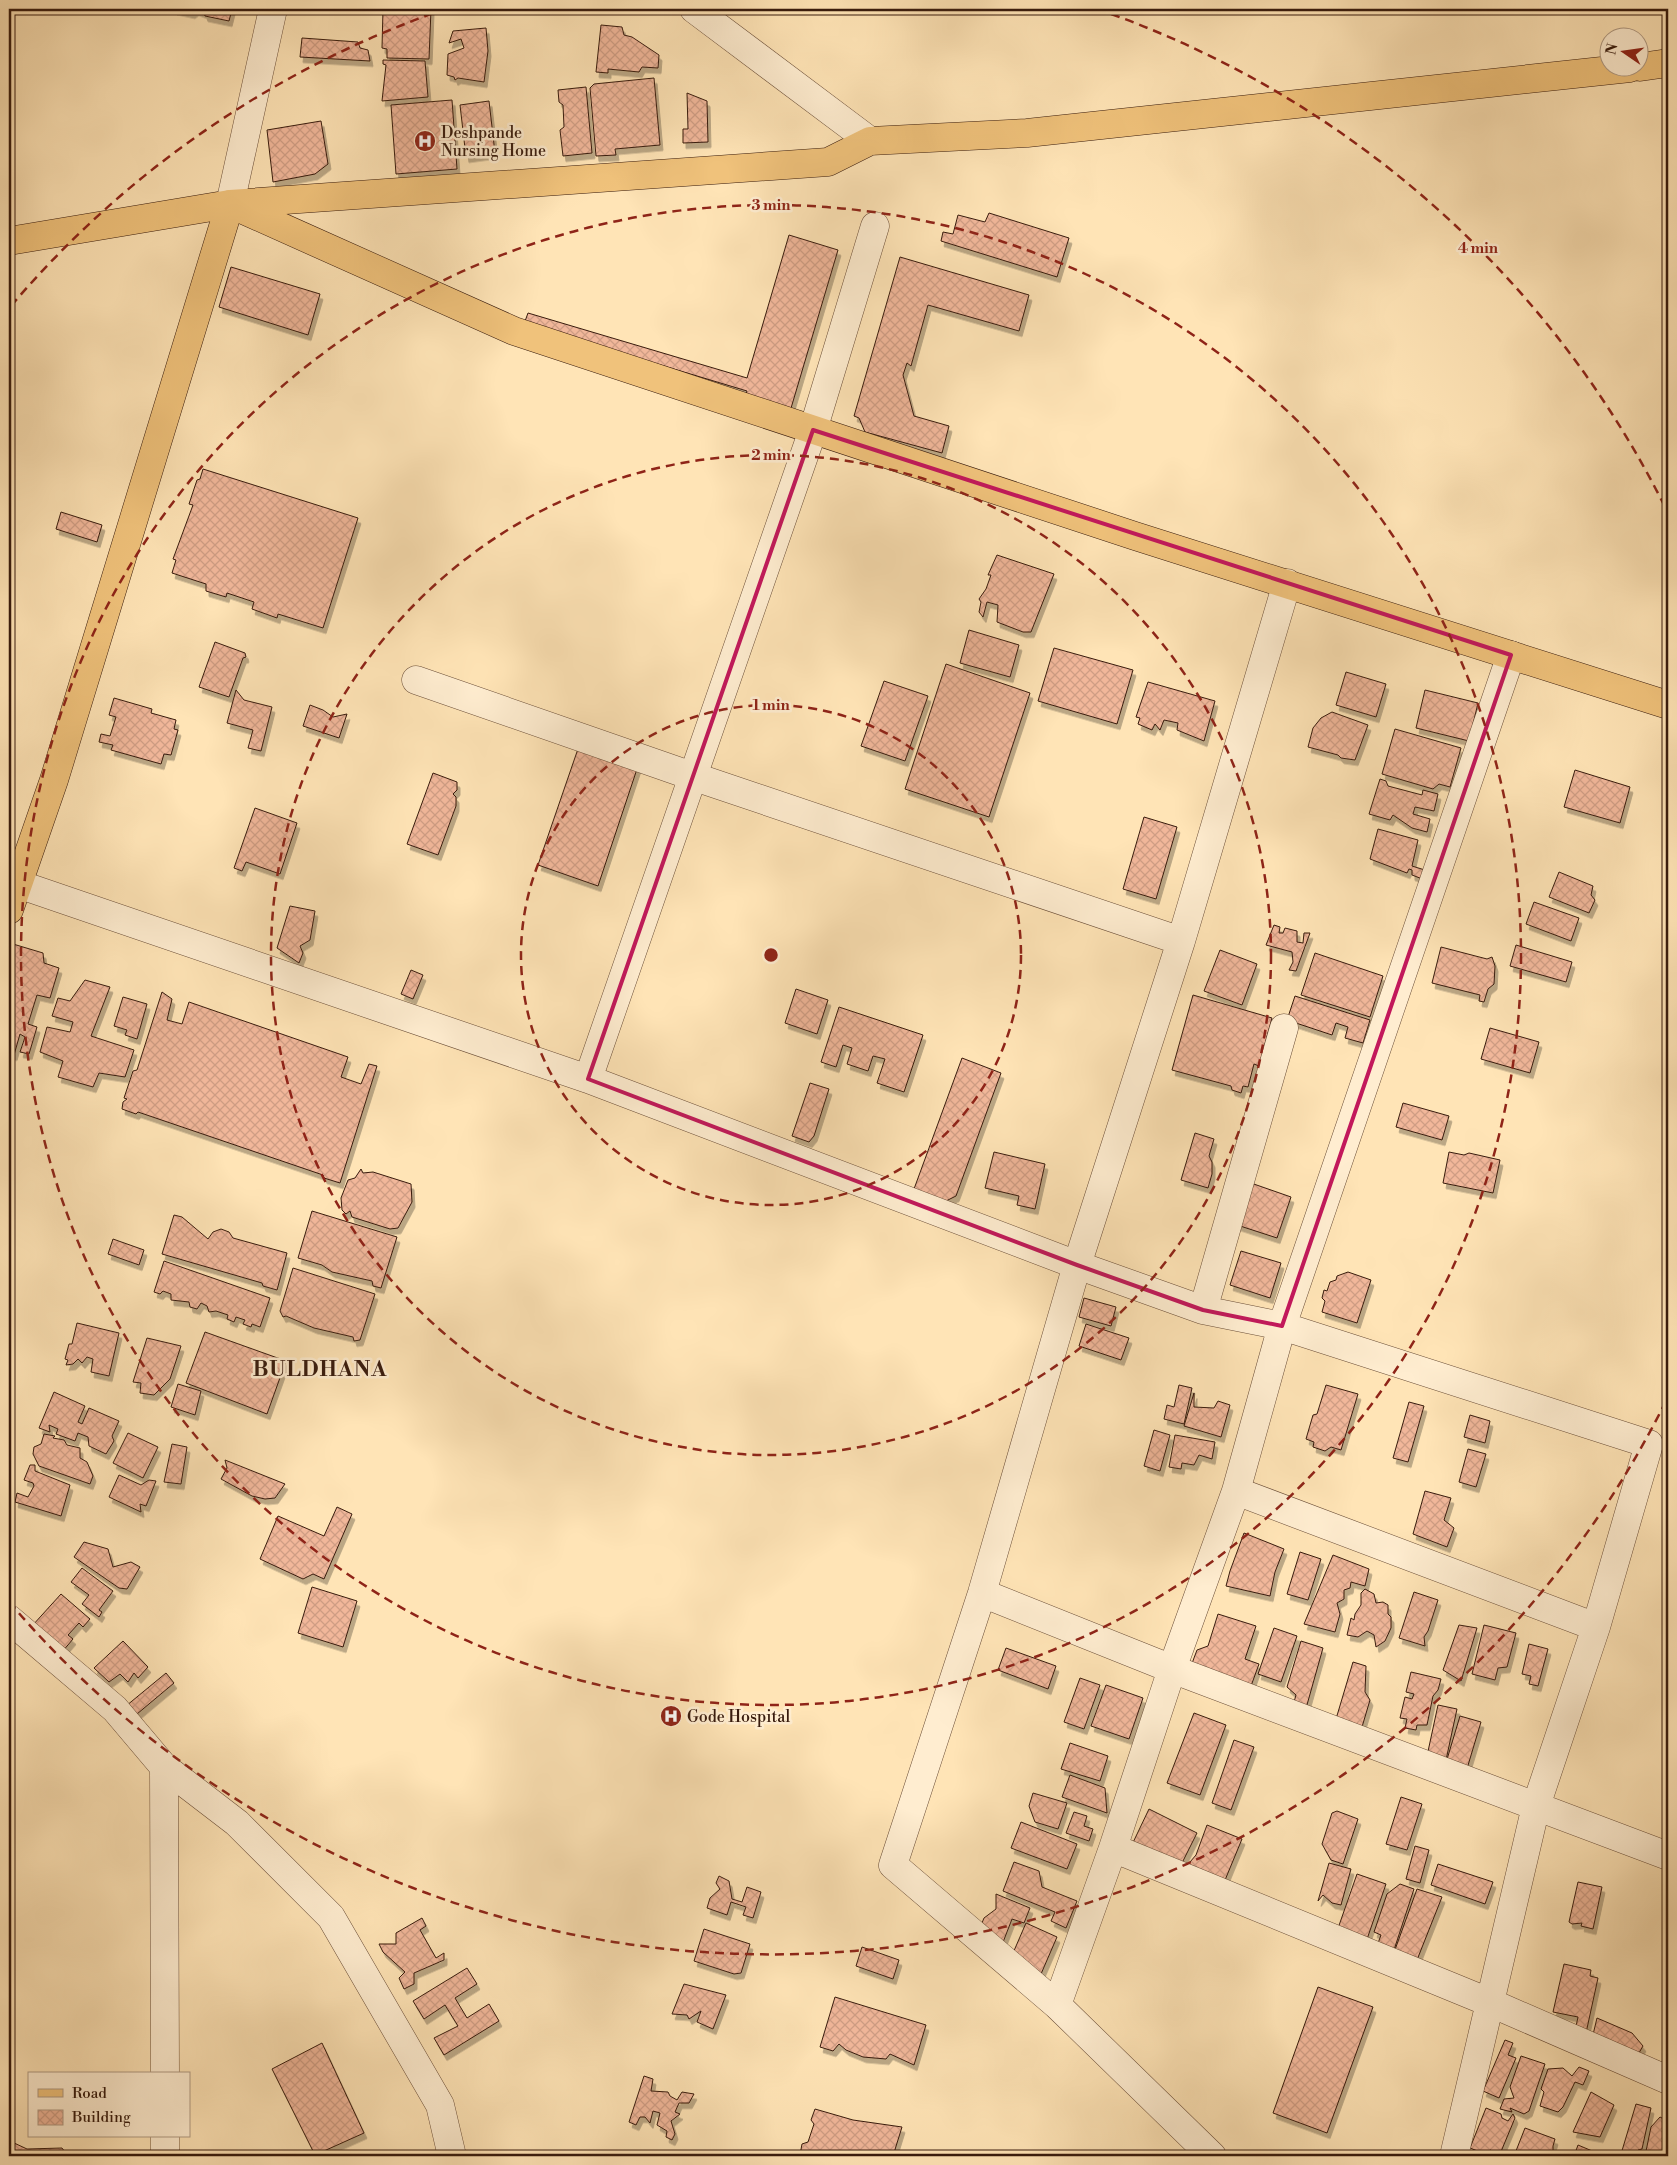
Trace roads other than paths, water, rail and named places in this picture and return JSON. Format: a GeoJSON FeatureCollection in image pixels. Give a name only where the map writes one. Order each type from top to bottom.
{"type":"FeatureCollection","features":[{"type":"Feature","properties":{"kind":"main road"},"geometry":{"type":"LineString","coordinates":[[1650,65],[1668,63]]}},
{"type":"Feature","properties":{"kind":"main road"},"geometry":{"type":"LineString","coordinates":[[9,241],[230,204],[828,162],[870,141],[1027,133],[1600,71]]}},
{"type":"Feature","properties":{"kind":"main road"},"geometry":{"type":"LineString","coordinates":[[230,204],[514,331],[1136,536],[1668,705]]}},
{"type":"Feature","properties":{"kind":"main road"},"geometry":{"type":"LineString","coordinates":[[9,910],[56,770],[230,204]]}},
{"type":"Feature","properties":{"kind":"street"},"geometry":{"type":"LineString","coordinates":[[230,204],[273,9]]}},
{"type":"Feature","properties":{"kind":"street"},"geometry":{"type":"LineString","coordinates":[[694,9],[870,141]]}},
{"type":"Feature","properties":{"kind":"street"},"geometry":{"type":"LineString","coordinates":[[588,1079],[813,430],[875,226]]}},
{"type":"Feature","properties":{"kind":"street"},"geometry":{"type":"LineString","coordinates":[[1212,2156],[1057,2006],[893,1865],[982,1593],[1076,1265],[1181,941],[1286,583]]}},
{"type":"Feature","properties":{"kind":"street"},"geometry":{"type":"LineString","coordinates":[[1057,2006],[1113,1848],[1172,1669],[1236,1490],[1282,1326],[1511,655]]}},
{"type":"Feature","properties":{"kind":"street"},"geometry":{"type":"LineString","coordinates":[[416,680],[692,776],[1181,941]]}},
{"type":"Feature","properties":{"kind":"street"},"geometry":{"type":"LineString","coordinates":[[18,884],[588,1079],[1076,1265],[1203,1310],[1282,1326],[1648,1444],[1596,1627],[1536,1806],[1454,2156]]}},
{"type":"Feature","properties":{"kind":"street"},"geometry":{"type":"LineString","coordinates":[[1203,1310],[1284,1028]]}},
{"type":"Feature","properties":{"kind":"street"},"geometry":{"type":"LineString","coordinates":[[1236,1490],[1596,1627]]}},
{"type":"Feature","properties":{"kind":"street"},"geometry":{"type":"LineString","coordinates":[[982,1593],[1172,1669],[1668,1856]]}},
{"type":"Feature","properties":{"kind":"street"},"geometry":{"type":"LineString","coordinates":[[9,1619],[115,1709],[164,1767],[237,1823],[332,1917],[440,2105],[452,2156]]}},
{"type":"Feature","properties":{"kind":"street"},"geometry":{"type":"LineString","coordinates":[[164,1767],[165,2072]]}},
{"type":"Feature","properties":{"kind":"street"},"geometry":{"type":"LineString","coordinates":[[1113,1848],[1491,2003],[1668,2080]]}},
{"type":"Feature","properties":{"kind":"street"},"geometry":{"type":"LineString","coordinates":[[165,2138],[165,2156]]}},
{"type":"Feature","properties":{"kind":"place","name":"Deshpande Nursing Home"},"geometry":{"type":"Point","coordinates":[425,141]}},
{"type":"Feature","properties":{"kind":"place","name":"Gode Hospital"},"geometry":{"type":"Point","coordinates":[671,1716]}},
{"type":"Feature","properties":{"kind":"district","name":"BULDHANA"},"geometry":{"type":"Point","coordinates":[320,1369]}}]}
